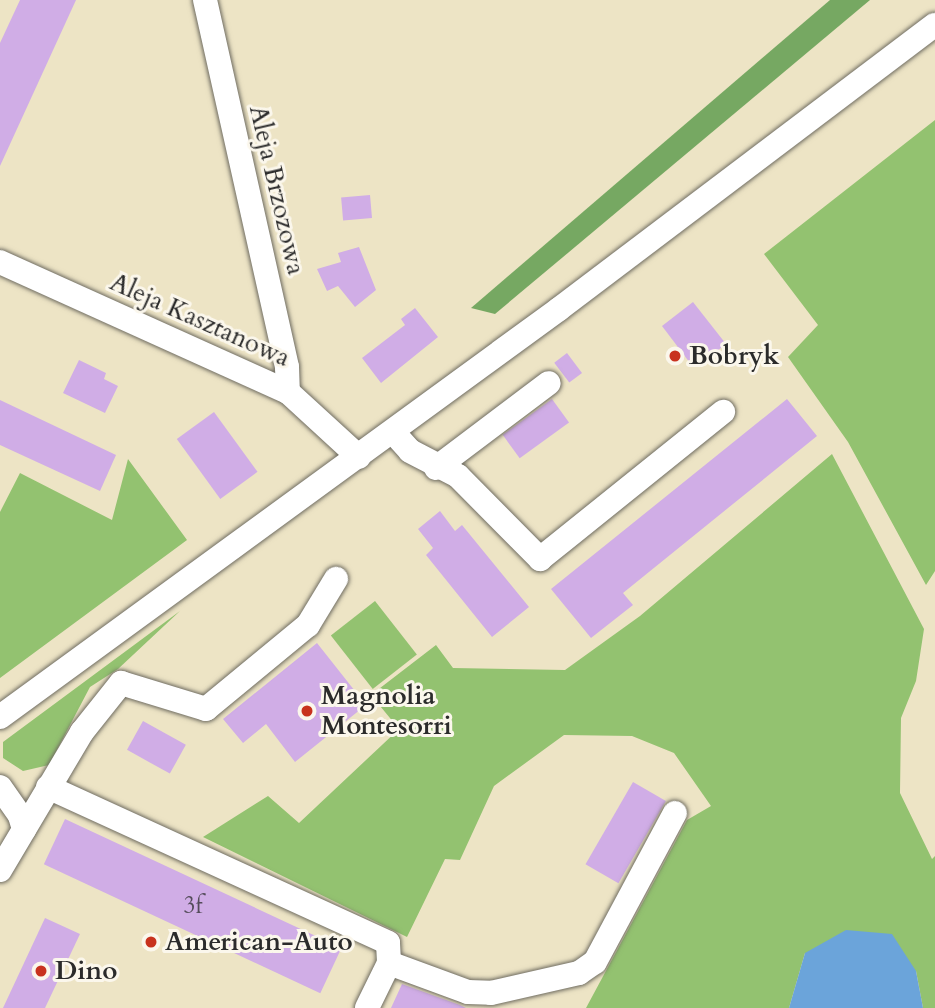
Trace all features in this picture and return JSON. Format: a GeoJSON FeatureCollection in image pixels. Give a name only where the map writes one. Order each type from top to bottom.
{"type":"FeatureCollection","features":[{"type":"Feature","properties":{"kind":"street","name":"Aleja Brzozowa"},"geometry":{"type":"LineString","coordinates":[[205,0],[286,364],[288,392]]}},
{"type":"Feature","properties":{"kind":"street"},"geometry":{"type":"LineString","coordinates":[[0,717],[393,432],[935,25]]}},
{"type":"Feature","properties":{"kind":"street","name":"Aleja Kasztanowa"},"geometry":{"type":"LineString","coordinates":[[0,262],[288,392],[359,457]]}},
{"type":"Feature","properties":{"kind":"street"},"geometry":{"type":"LineString","coordinates":[[436,468],[549,383]]}},
{"type":"Feature","properties":{"kind":"street"},"geometry":{"type":"LineString","coordinates":[[393,432],[410,451],[436,468],[458,476],[540,559],[723,412]]}},
{"type":"Feature","properties":{"kind":"street"},"geometry":{"type":"LineString","coordinates":[[0,870],[82,732],[121,683],[206,709],[308,625],[335,579]]}},
{"type":"Feature","properties":{"kind":"street"},"geometry":{"type":"LineString","coordinates":[[0,787],[20,816],[24,830]]}},
{"type":"Feature","properties":{"kind":"street"},"geometry":{"type":"LineString","coordinates":[[48,788],[388,943],[389,963],[367,1008]]}},
{"type":"Feature","properties":{"kind":"street"},"geometry":{"type":"LineString","coordinates":[[389,963],[468,992],[491,993],[579,973],[595,962],[675,813]]}},
{"type":"Feature","properties":{"kind":"green space"},"geometry":{"type":"Polygon","coordinates":[[[830,0],[870,0],[495,314],[471,308],[830,0]]]}},
{"type":"Feature","properties":{"kind":"green space"},"geometry":{"type":"Polygon","coordinates":[[[935,120],[935,571],[926,585],[848,442],[788,357],[818,325],[764,254],[935,120]]]}},
{"type":"Feature","properties":{"kind":"green space"},"geometry":{"type":"Polygon","coordinates":[[[832,454],[924,629],[916,681],[901,718],[900,793],[932,859],[935,856],[935,1008],[923,1008],[916,971],[805,953],[789,1008],[586,1008],[687,820],[711,806],[674,753],[632,736],[564,735],[494,786],[460,860],[445,859],[407,937],[203,837],[268,796],[299,823],[399,729],[371,695],[436,645],[453,668],[565,670],[640,616],[832,454]]]}},
{"type":"Feature","properties":{"kind":"green space"},"geometry":{"type":"Polygon","coordinates":[[[128,459],[187,540],[0,678],[0,512],[20,473],[112,520],[128,459]]]}},
{"type":"Feature","properties":{"kind":"green space"},"geometry":{"type":"Polygon","coordinates":[[[375,601],[417,655],[373,689],[331,635],[375,601]]]}},
{"type":"Feature","properties":{"kind":"green space"},"geometry":{"type":"Polygon","coordinates":[[[180,611],[118,669],[90,687],[49,765],[23,771],[3,758],[3,742],[180,611]]]}},
{"type":"Feature","properties":{"kind":"water"},"geometry":{"type":"Polygon","coordinates":[[[846,930],[892,934],[916,971],[923,1008],[789,1008],[805,953],[846,930]]]}},
{"type":"Feature","properties":{"kind":"building"},"geometry":{"type":"Polygon","coordinates":[[[20,0],[76,0],[0,166],[0,43],[20,0]]]}},
{"type":"Feature","properties":{"kind":"building"},"geometry":{"type":"Polygon","coordinates":[[[370,195],[372,218],[343,220],[341,198],[370,195]]]}},
{"type":"Feature","properties":{"kind":"building"},"geometry":{"type":"Polygon","coordinates":[[[359,247],[376,290],[355,307],[338,286],[327,291],[317,269],[341,262],[338,253],[359,247]]]}},
{"type":"Feature","properties":{"kind":"building"},"geometry":{"type":"Polygon","coordinates":[[[693,302],[726,344],[699,365],[690,363],[662,326],[693,302]]]}},
{"type":"Feature","properties":{"kind":"building"},"geometry":{"type":"Polygon","coordinates":[[[415,308],[438,337],[381,383],[362,358],[405,325],[401,319],[415,308]]]}},
{"type":"Feature","properties":{"kind":"building"},"geometry":{"type":"Polygon","coordinates":[[[567,353],[582,373],[569,383],[554,363],[567,353]]]}},
{"type":"Feature","properties":{"kind":"building"},"geometry":{"type":"Polygon","coordinates":[[[79,360],[106,373],[104,379],[118,386],[105,413],[63,393],[79,360]]]}},
{"type":"Feature","properties":{"kind":"building"},"geometry":{"type":"Polygon","coordinates":[[[552,399],[569,422],[520,458],[503,435],[552,399]]]}},
{"type":"Feature","properties":{"kind":"building"},"geometry":{"type":"Polygon","coordinates":[[[787,399],[817,436],[623,593],[633,605],[591,638],[551,589],[787,399]]]}},
{"type":"Feature","properties":{"kind":"building"},"geometry":{"type":"Polygon","coordinates":[[[0,400],[116,455],[100,491],[0,445],[0,400]]]}},
{"type":"Feature","properties":{"kind":"building"},"geometry":{"type":"Polygon","coordinates":[[[214,412],[257,472],[220,499],[177,439],[214,412]]]}},
{"type":"Feature","properties":{"kind":"building"},"geometry":{"type":"Polygon","coordinates":[[[440,511],[455,531],[462,525],[529,607],[492,637],[426,555],[433,548],[418,529],[440,511]]]}},
{"type":"Feature","properties":{"kind":"building"},"geometry":{"type":"Polygon","coordinates":[[[317,643],[366,705],[295,762],[266,724],[243,743],[223,719],[317,643]]]}},
{"type":"Feature","properties":{"kind":"building"},"geometry":{"type":"Polygon","coordinates":[[[143,721],[186,745],[170,774],[127,750],[143,721]]]}},
{"type":"Feature","properties":{"kind":"building"},"geometry":{"type":"Polygon","coordinates":[[[633,782],[666,801],[618,883],[586,864],[633,782]]]}},
{"type":"Feature","properties":{"kind":"building"},"geometry":{"type":"Polygon","coordinates":[[[65,819],[341,948],[320,993],[44,864],[65,819]]]}},
{"type":"Feature","properties":{"kind":"building","name":"Dino"},"geometry":{"type":"Polygon","coordinates":[[[45,918],[80,934],[45,1008],[3,1008],[45,918]]]}},
{"type":"Feature","properties":{"kind":"building"},"geometry":{"type":"Polygon","coordinates":[[[402,984],[460,1005],[466,1008],[391,1008],[402,984]]]}},
{"type":"Feature","properties":{"kind":"place","name":"Bobryk"},"geometry":{"type":"Point","coordinates":[675,356]}},
{"type":"Feature","properties":{"kind":"place","name":"Magnolia Montesorri"},"geometry":{"type":"Point","coordinates":[307,711]}},
{"type":"Feature","properties":{"kind":"place","name":"American-Auto"},"geometry":{"type":"Point","coordinates":[151,942]}},
{"type":"Feature","properties":{"kind":"place","name":"Dino"},"geometry":{"type":"Point","coordinates":[41,971]}}]}
